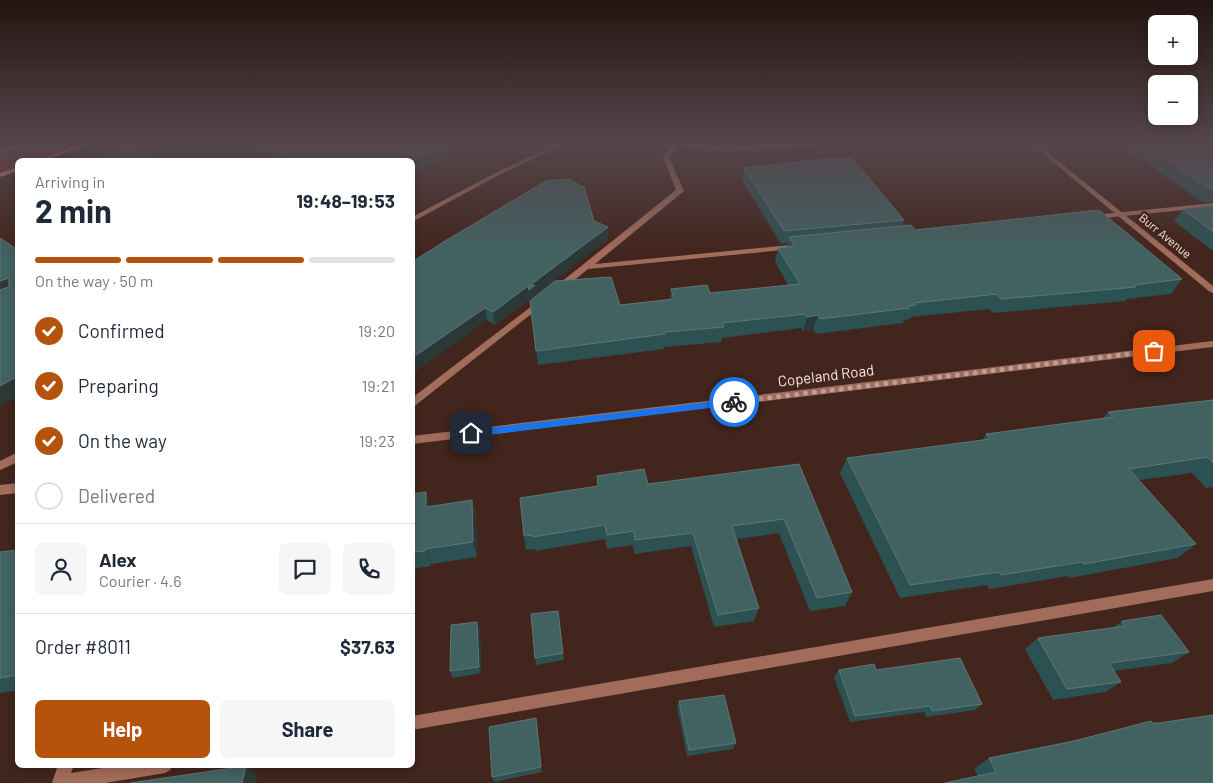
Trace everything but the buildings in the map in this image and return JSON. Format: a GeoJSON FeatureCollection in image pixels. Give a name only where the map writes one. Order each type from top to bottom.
{"type":"FeatureCollection","features":[{"type":"Feature","properties":{"kind":"street"},"geometry":{"type":"LineString","coordinates":[[415,218],[487,180]]}},
{"type":"Feature","properties":{"kind":"street"},"geometry":{"type":"LineString","coordinates":[[415,402],[586,267],[680,190],[676,180]]}},
{"type":"Feature","properties":{"kind":"street","name":"Burr Avenue"},"geometry":{"type":"LineString","coordinates":[[1079,180],[1213,290]]}},
{"type":"Feature","properties":{"kind":"street"},"geometry":{"type":"LineString","coordinates":[[1081,218],[1213,206]]}},
{"type":"Feature","properties":{"kind":"street"},"geometry":{"type":"LineString","coordinates":[[586,267],[804,245]]}},
{"type":"Feature","properties":{"kind":"street","name":"Copeland Road"},"geometry":{"type":"LineString","coordinates":[[415,440],[1213,344]]}},
{"type":"Feature","properties":{"kind":"street"},"geometry":{"type":"LineString","coordinates":[[0,466],[15,458]]}},
{"type":"Feature","properties":{"kind":"street"},"geometry":{"type":"LineString","coordinates":[[0,490],[15,488]]}},
{"type":"Feature","properties":{"kind":"street"},"geometry":{"type":"LineString","coordinates":[[415,722],[1213,586]]}},
{"type":"Feature","properties":{"kind":"street"},"geometry":{"type":"LineString","coordinates":[[65,768],[60,783],[148,768]]}},
{"type":"Feature","properties":{"kind":"way so far"},"geometry":{"type":"LineString","coordinates":[[734,402],[1154,351]]}},
{"type":"Feature","properties":{"kind":"route"},"geometry":{"type":"LineString","coordinates":[[471,433],[734,402]]}}]}
